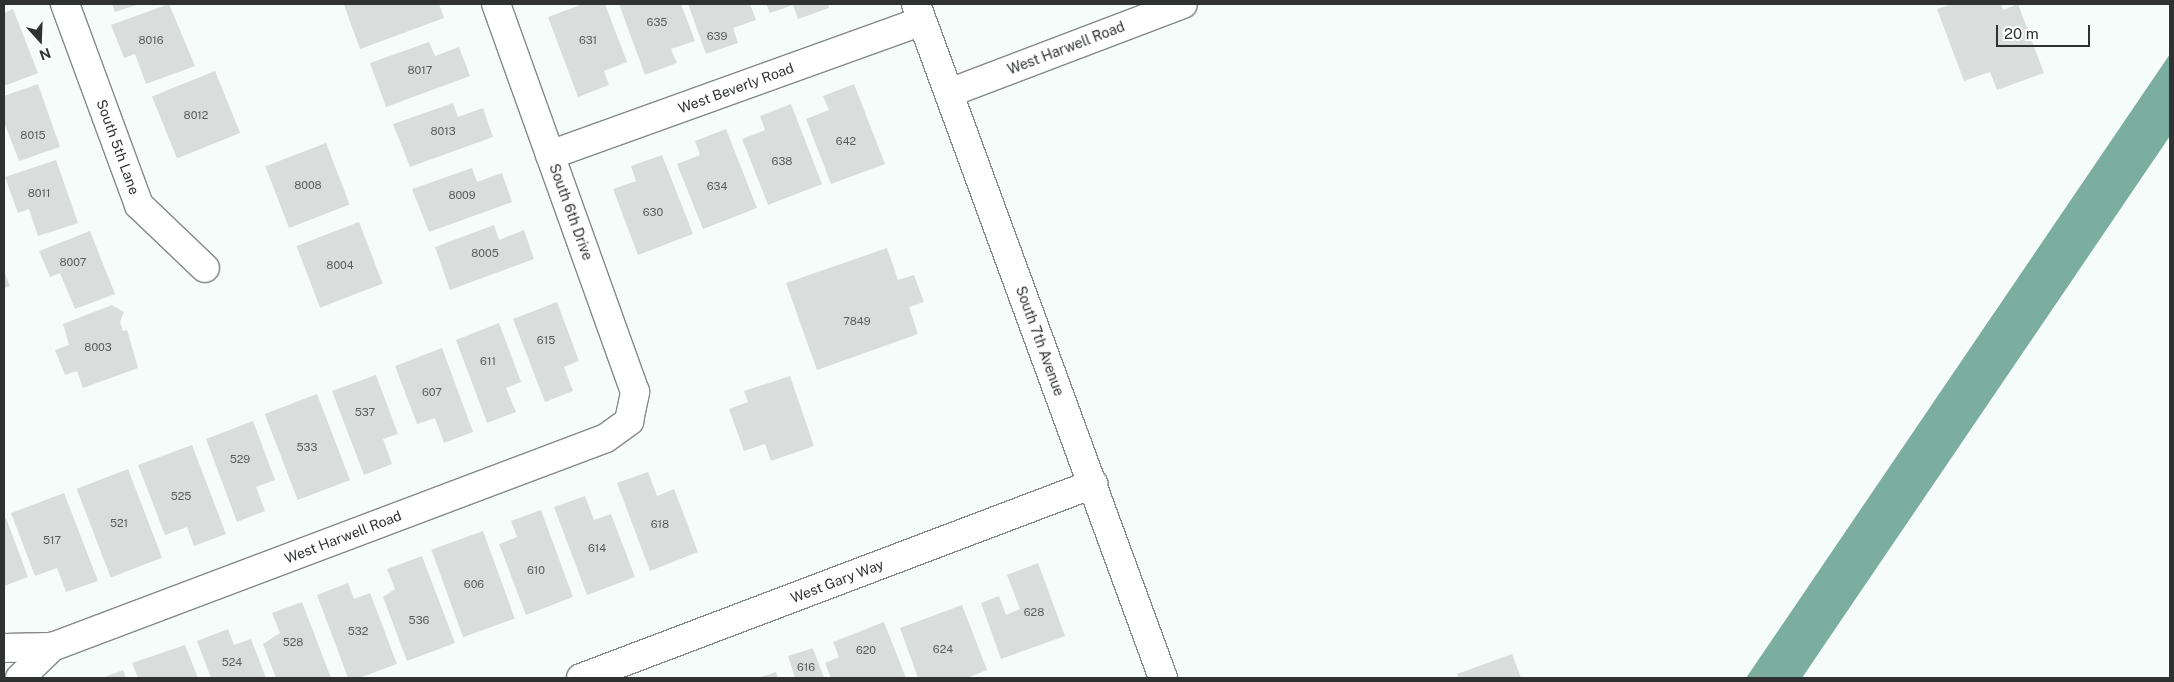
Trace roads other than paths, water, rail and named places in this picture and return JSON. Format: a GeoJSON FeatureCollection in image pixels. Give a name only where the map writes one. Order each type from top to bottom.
{"type":"FeatureCollection","features":[{"type":"Feature","properties":{"kind":"street","name":"South 5th Lane"},"geometry":{"type":"LineString","coordinates":[[65,4],[139,205],[205,268]]}},
{"type":"Feature","properties":{"kind":"street","name":"South 6th Drive"},"geometry":{"type":"LineString","coordinates":[[496,4],[635,392],[629,420]]}},
{"type":"Feature","properties":{"kind":"street","name":"West Harwell Road"},"geometry":{"type":"LineString","coordinates":[[949,92],[1184,4]]}},
{"type":"Feature","properties":{"kind":"street","name":"West Beverly Road"},"geometry":{"type":"LineString","coordinates":[[550,155],[919,12]]}},
{"type":"Feature","properties":{"kind":"street","name":"South 7th Avenue"},"geometry":{"type":"LineString","coordinates":[[919,12],[1163,678]]}},
{"type":"Feature","properties":{"kind":"street","name":"West Harwell Road"},"geometry":{"type":"LineString","coordinates":[[4,648],[52,647],[606,438],[629,420]]}},
{"type":"Feature","properties":{"kind":"street","name":"West Gary Way"},"geometry":{"type":"LineString","coordinates":[[581,678],[1093,484]]}},
{"type":"Feature","properties":{"kind":"street","name":"West Harwell Road"},"geometry":{"type":"LineString","coordinates":[[20,678],[52,647]]}}]}
